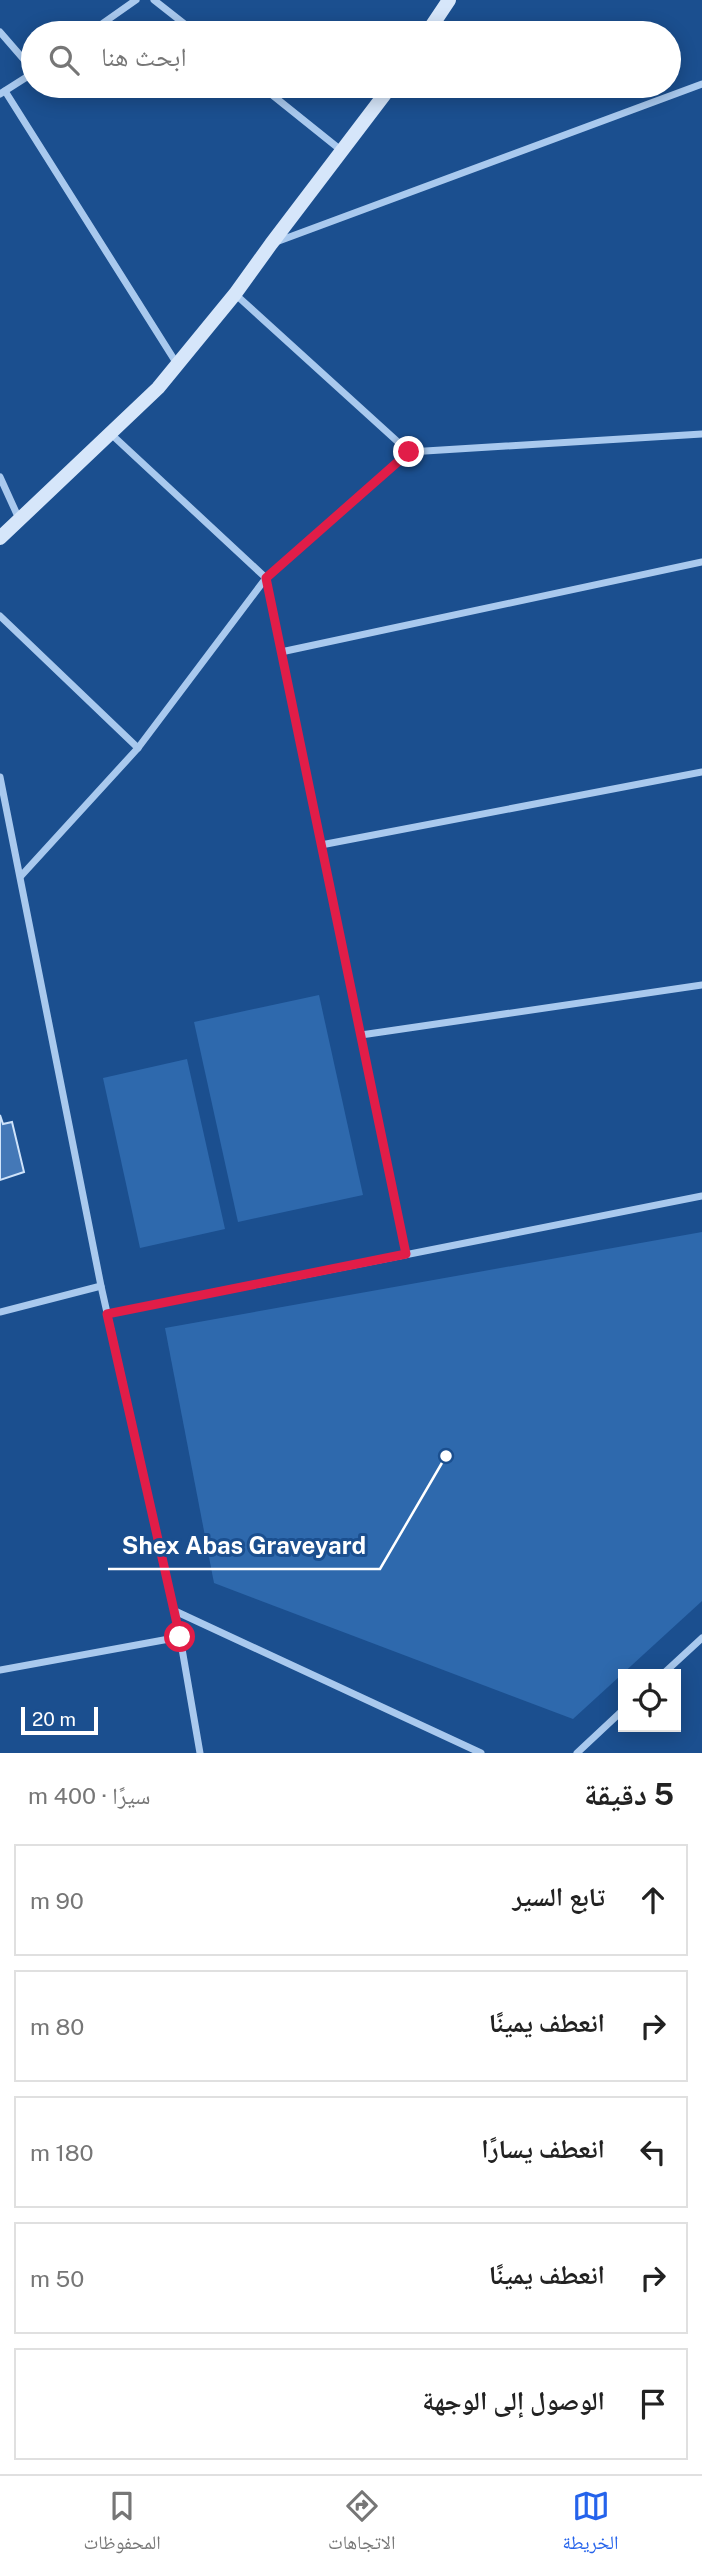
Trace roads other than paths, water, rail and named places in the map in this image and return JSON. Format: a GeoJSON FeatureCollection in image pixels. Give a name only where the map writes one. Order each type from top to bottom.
{"type":"FeatureCollection","features":[{"type":"Feature","properties":{"kind":"street"},"geometry":{"type":"LineString","coordinates":[[106,21],[136,0]]}},
{"type":"Feature","properties":{"kind":"street"},"geometry":{"type":"LineString","coordinates":[[154,0],[181,21]]}},
{"type":"Feature","properties":{"kind":"street"},"geometry":{"type":"LineString","coordinates":[[435,21],[449,0]]}},
{"type":"Feature","properties":{"kind":"street"},"geometry":{"type":"LineString","coordinates":[[0,32],[21,57]]}},
{"type":"Feature","properties":{"kind":"street"},"geometry":{"type":"LineString","coordinates":[[21,80],[3,93],[177,364]]}},
{"type":"Feature","properties":{"kind":"street"},"geometry":{"type":"LineString","coordinates":[[681,91],[702,83]]}},
{"type":"Feature","properties":{"kind":"street"},"geometry":{"type":"LineString","coordinates":[[276,98],[343,152]]}},
{"type":"Feature","properties":{"kind":"street"},"geometry":{"type":"LineString","coordinates":[[0,538],[158,388],[235,295],[382,98]]}},
{"type":"Feature","properties":{"kind":"street"},"geometry":{"type":"LineString","coordinates":[[271,244],[662,98]]}},
{"type":"Feature","properties":{"kind":"street"},"geometry":{"type":"LineString","coordinates":[[235,295],[409,452]]}},
{"type":"Feature","properties":{"kind":"street"},"geometry":{"type":"LineString","coordinates":[[111,434],[266,578],[406,1254]]}},
{"type":"Feature","properties":{"kind":"street"},"geometry":{"type":"LineString","coordinates":[[21,876],[138,748],[266,578],[409,452],[702,434]]}},
{"type":"Feature","properties":{"kind":"street"},"geometry":{"type":"LineString","coordinates":[[0,477],[20,521]]}},
{"type":"Feature","properties":{"kind":"street"},"geometry":{"type":"LineString","coordinates":[[281,652],[702,562]]}},
{"type":"Feature","properties":{"kind":"street"},"geometry":{"type":"LineString","coordinates":[[0,617],[138,748]]}},
{"type":"Feature","properties":{"kind":"street"},"geometry":{"type":"LineString","coordinates":[[321,845],[702,772]]}},
{"type":"Feature","properties":{"kind":"street"},"geometry":{"type":"LineString","coordinates":[[0,777],[101,1286],[175,1611],[200,1753]]}},
{"type":"Feature","properties":{"kind":"street"},"geometry":{"type":"LineString","coordinates":[[361,1035],[702,985]]}},
{"type":"Feature","properties":{"kind":"street"},"geometry":{"type":"LineString","coordinates":[[107,1314],[702,1196]]}},
{"type":"Feature","properties":{"kind":"street"},"geometry":{"type":"LineString","coordinates":[[0,1312],[101,1286]]}},
{"type":"Feature","properties":{"kind":"street"},"geometry":{"type":"LineString","coordinates":[[175,1611],[481,1753]]}},
{"type":"Feature","properties":{"kind":"street"},"geometry":{"type":"LineString","coordinates":[[0,1670],[180,1637]]}},
{"type":"Feature","properties":{"kind":"street"},"geometry":{"type":"LineString","coordinates":[[668,1669],[702,1638]]}},
{"type":"Feature","properties":{"kind":"street"},"geometry":{"type":"LineString","coordinates":[[577,1753],[618,1715]]}},
{"type":"Feature","properties":{"kind":"place","name":"Shex Abas Graveyard"},"geometry":{"type":"Point","coordinates":[446,1456]}}]}
